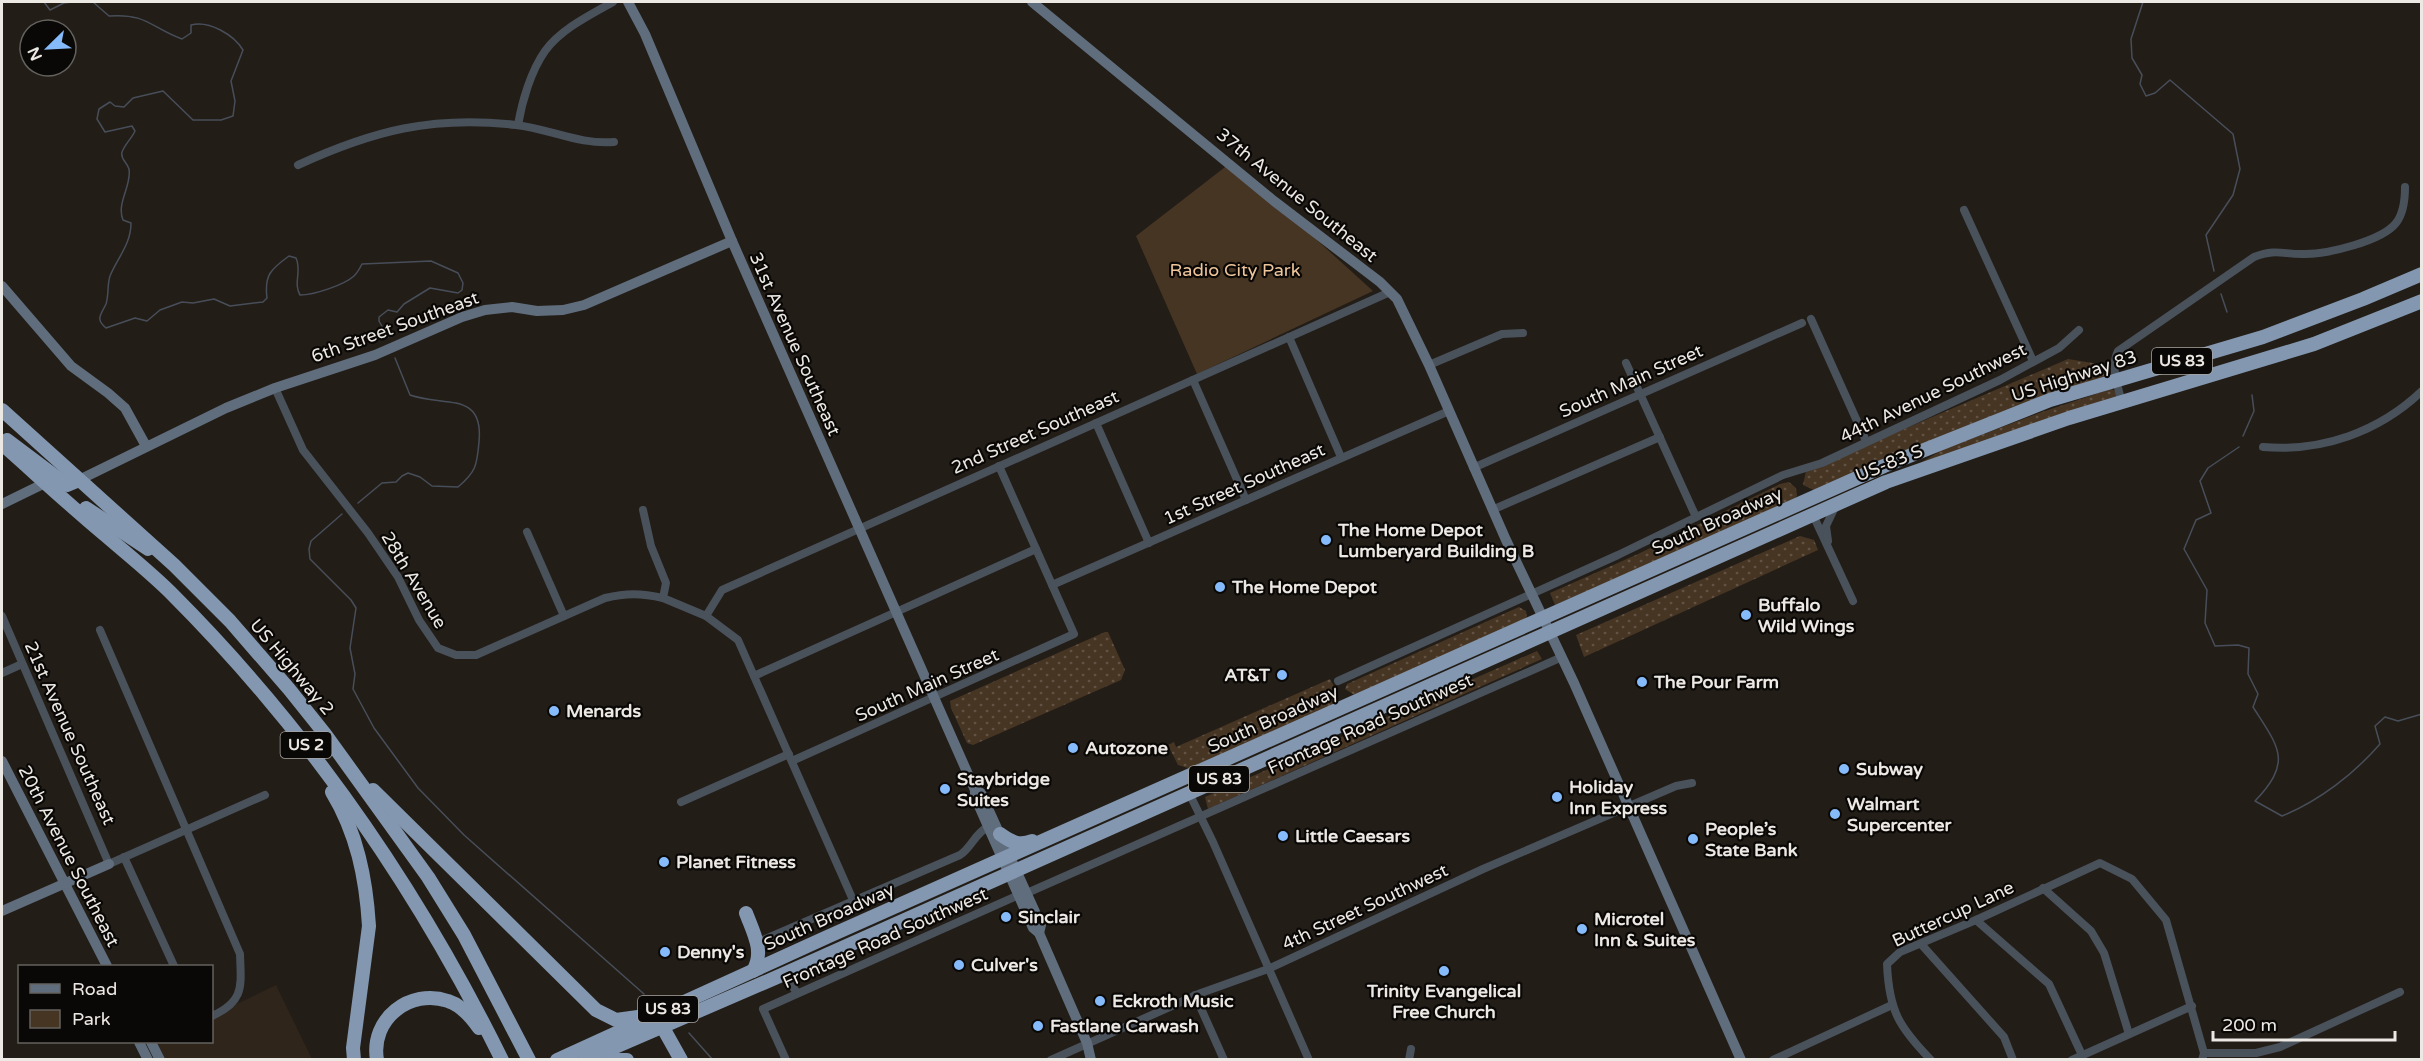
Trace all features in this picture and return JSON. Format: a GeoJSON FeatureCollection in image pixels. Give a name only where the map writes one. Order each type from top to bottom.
{"type":"FeatureCollection","features":[{"type":"Feature","properties":{"kind":"highway","name":"US Highway 83"},"geometry":{"type":"LineString","coordinates":[[1941,442],[2050,400],[2263,336],[2363,299],[2421,274]]}},
{"type":"Feature","properties":{"kind":"highway","name":"US 83"},"geometry":{"type":"LineString","coordinates":[[2122,403],[2314,344],[2421,301]]}},
{"type":"Feature","properties":{"kind":"highway","name":"US-83 S"},"geometry":{"type":"LineString","coordinates":[[1813,515],[1886,482],[1979,447],[2122,403]]}},
{"type":"Feature","properties":{"kind":"highway","name":"US Highway 2"},"geometry":{"type":"LineString","coordinates":[[2,410],[174,565],[230,621],[289,688],[428,877],[465,935],[529,1059]]}},
{"type":"Feature","properties":{"kind":"highway"},"geometry":{"type":"LineString","coordinates":[[2,436],[67,485],[79,480]]}},
{"type":"Feature","properties":{"kind":"highway","name":"US 83"},"geometry":{"type":"LineString","coordinates":[[1808,500],[1941,442]]}},
{"type":"Feature","properties":{"kind":"highway"},"geometry":{"type":"LineString","coordinates":[[1813,515],[1815,508],[1901,466],[1941,442]]}},
{"type":"Feature","properties":{"kind":"highway","name":"US 2"},"geometry":{"type":"LineString","coordinates":[[2,444],[172,593],[243,670],[297,734],[353,809],[429,924],[501,1059]]}},
{"type":"Feature","properties":{"kind":"highway"},"geometry":{"type":"LineString","coordinates":[[45,483],[56,484],[95,515],[174,565]]}},
{"type":"Feature","properties":{"kind":"highway"},"geometry":{"type":"LineString","coordinates":[[1734,549],[1766,529],[1805,510],[1808,500]]}},
{"type":"Feature","properties":{"kind":"highway","name":"South Broadway"},"geometry":{"type":"LineString","coordinates":[[585,1059],[916,915],[1010,865],[1063,833],[1808,500]]}},
{"type":"Feature","properties":{"kind":"highway","name":"South Broadway"},"geometry":{"type":"LineString","coordinates":[[558,1059],[776,960],[1010,865],[1066,847],[1813,515]]}},
{"type":"Feature","properties":{"kind":"highway"},"geometry":{"type":"LineString","coordinates":[[1250,765],[1284,743],[1344,718],[1349,713],[1347,705]]}},
{"type":"Feature","properties":{"kind":"highway"},"geometry":{"type":"LineString","coordinates":[[1189,793],[1188,789],[1191,785],[1244,761],[1286,733]]}},
{"type":"Feature","properties":{"kind":"highway"},"geometry":{"type":"LineString","coordinates":[[297,734],[344,815],[360,854],[364,876],[369,926],[353,1048],[354,1059]]}},
{"type":"Feature","properties":{"kind":"highway"},"geometry":{"type":"LineString","coordinates":[[357,778],[383,798],[604,1016],[616,1020],[635,1018],[718,982],[748,973],[757,964],[758,946],[746,913]]}},
{"type":"Feature","properties":{"kind":"highway"},"geometry":{"type":"LineString","coordinates":[[1066,847],[1118,818],[1177,792],[1180,790],[1178,781]]}},
{"type":"Feature","properties":{"kind":"highway"},"geometry":{"type":"LineString","coordinates":[[1010,865],[1080,832],[1116,809]]}},
{"type":"Feature","properties":{"kind":"highway"},"geometry":{"type":"LineString","coordinates":[[994,830],[1016,843],[1024,844],[1054,833],[1063,833]]}},
{"type":"Feature","properties":{"kind":"highway"},"geometry":{"type":"LineString","coordinates":[[377,1059],[376,1046],[385,1020],[406,1002],[423,998],[447,1000],[465,1012],[501,1059]]}},
{"type":"Feature","properties":{"kind":"highway"},"geometry":{"type":"LineString","coordinates":[[681,1058],[677,1032],[693,1012]]}},
{"type":"Feature","properties":{"kind":"highway"},"geometry":{"type":"LineString","coordinates":[[633,1025],[654,1023],[662,1026],[681,1058]]}},
{"type":"Feature","properties":{"kind":"highway"},"geometry":{"type":"LineString","coordinates":[[607,1059],[627,1059]]}},
{"type":"Feature","properties":{"kind":"street"},"geometry":{"type":"LineString","coordinates":[[518,125],[527,91],[545,51],[561,35],[613,2]]}},
{"type":"Feature","properties":{"kind":"street","name":"31st Avenue Southeast"},"geometry":{"type":"LineString","coordinates":[[628,2],[649,43],[732,241],[975,790],[981,793],[994,830],[1023,894],[1033,927],[1039,933],[1087,1043],[1091,1059]]}},
{"type":"Feature","properties":{"kind":"street","name":"37th Avenue Southeast"},"geometry":{"type":"LineString","coordinates":[[1032,2],[1274,201],[1390,292],[1403,309],[1492,510],[1551,632],[1630,806],[1741,1059]]}},
{"type":"Feature","properties":{"kind":"street"},"geometry":{"type":"LineString","coordinates":[[298,165],[339,146],[396,129],[442,122],[518,125],[594,144],[614,142]]}},
{"type":"Feature","properties":{"kind":"street"},"geometry":{"type":"LineString","coordinates":[[2122,403],[2114,359],[2118,351],[2254,257],[2277,250],[2305,255],[2322,253],[2376,236],[2395,224],[2398,219],[2405,198],[2405,187]]}},
{"type":"Feature","properties":{"kind":"street"},"geometry":{"type":"LineString","coordinates":[[1964,210],[2033,361]]}},
{"type":"Feature","properties":{"kind":"street","name":"6th Street Southeast"},"geometry":{"type":"LineString","coordinates":[[79,480],[146,446],[275,388],[375,355],[485,310],[512,308],[563,310],[584,305],[732,241]]}},
{"type":"Feature","properties":{"kind":"street"},"geometry":{"type":"LineString","coordinates":[[2,286],[71,366],[125,408],[146,446]]}},
{"type":"Feature","properties":{"kind":"street","name":"2nd Street Southeast"},"geometry":{"type":"LineString","coordinates":[[706,616],[722,590],[1390,292]]}},
{"type":"Feature","properties":{"kind":"street"},"geometry":{"type":"LineString","coordinates":[[1811,319],[1866,441]]}},
{"type":"Feature","properties":{"kind":"street","name":"South Main Street"},"geometry":{"type":"LineString","coordinates":[[1473,468],[1802,323]]}},
{"type":"Feature","properties":{"kind":"street","name":"44th Avenue Southwest"},"geometry":{"type":"LineString","coordinates":[[1696,517],[1794,472],[1822,463],[2000,380],[2059,348],[2079,330]]}},
{"type":"Feature","properties":{"kind":"street"},"geometry":{"type":"LineString","coordinates":[[1429,365],[1502,334],[1523,333]]}},
{"type":"Feature","properties":{"kind":"street"},"geometry":{"type":"LineString","coordinates":[[1289,337],[1341,458]]}},
{"type":"Feature","properties":{"kind":"street"},"geometry":{"type":"LineString","coordinates":[[1338,681],[1696,517],[1626,363]]}},
{"type":"Feature","properties":{"kind":"street"},"geometry":{"type":"LineString","coordinates":[[1193,380],[1246,500]]}},
{"type":"Feature","properties":{"kind":"street","name":"28th Avenue"},"geometry":{"type":"LineString","coordinates":[[275,388],[303,450],[368,533],[398,577],[419,620],[438,648],[456,656],[476,655],[605,598],[626,593],[642,593],[663,598],[706,616],[738,640],[853,900]]}},
{"type":"Feature","properties":{"kind":"street"},"geometry":{"type":"LineString","coordinates":[[2263,447],[2286,449],[2310,446],[2350,436],[2372,427],[2393,414],[2421,391]]}},
{"type":"Feature","properties":{"kind":"street","name":"1st Street Southeast"},"geometry":{"type":"LineString","coordinates":[[1053,585],[1449,411]]}},
{"type":"Feature","properties":{"kind":"street"},"geometry":{"type":"LineString","coordinates":[[1096,423],[1149,543]]}},
{"type":"Feature","properties":{"kind":"street"},"geometry":{"type":"LineString","coordinates":[[1492,510],[1660,437]]}},
{"type":"Feature","properties":{"kind":"street"},"geometry":{"type":"LineString","coordinates":[[999,466],[1053,585]]}},
{"type":"Feature","properties":{"kind":"street"},"geometry":{"type":"LineString","coordinates":[[2,504],[45,483]]}},
{"type":"Feature","properties":{"kind":"street"},"geometry":{"type":"LineString","coordinates":[[1831,554],[1826,526],[1838,503]]}},
{"type":"Feature","properties":{"kind":"street"},"geometry":{"type":"LineString","coordinates":[[643,510],[651,546],[666,584],[663,598]]}},
{"type":"Feature","properties":{"kind":"street"},"geometry":{"type":"LineString","coordinates":[[1813,515],[1853,601]]}},
{"type":"Feature","properties":{"kind":"street"},"geometry":{"type":"LineString","coordinates":[[527,532],[564,616]]}},
{"type":"Feature","properties":{"kind":"street"},"geometry":{"type":"LineString","coordinates":[[754,676],[1036,549]]}},
{"type":"Feature","properties":{"kind":"street","name":"South Main Street"},"geometry":{"type":"LineString","coordinates":[[681,802],[935,698],[1074,634],[1053,585]]}},
{"type":"Feature","properties":{"kind":"street","name":"21st Avenue Southeast"},"geometry":{"type":"LineString","coordinates":[[2,616],[109,864]]}},
{"type":"Feature","properties":{"kind":"street"},"geometry":{"type":"LineString","coordinates":[[100,630],[240,954],[241,982],[236,1000],[225,1010],[213,1016]]}},
{"type":"Feature","properties":{"kind":"street","name":"Frontage Road Southwest"},"geometry":{"type":"LineString","coordinates":[[786,1059],[763,1009],[1562,657]]}},
{"type":"Feature","properties":{"kind":"street"},"geometry":{"type":"LineString","coordinates":[[2,673],[22,664]]}},
{"type":"Feature","properties":{"kind":"street","name":"20th Avenue Southeast"},"geometry":{"type":"LineString","coordinates":[[2,761],[106,965]]}},
{"type":"Feature","properties":{"kind":"street","name":"4th Street Southwest"},"geometry":{"type":"LineString","coordinates":[[1051,1059],[1196,995],[1268,969],[1422,896],[1676,786],[1692,783]]}},
{"type":"Feature","properties":{"kind":"street"},"geometry":{"type":"LineString","coordinates":[[1189,793],[1309,1059]]}},
{"type":"Feature","properties":{"kind":"street"},"geometry":{"type":"LineString","coordinates":[[2,910],[265,795]]}},
{"type":"Feature","properties":{"kind":"street"},"geometry":{"type":"LineString","coordinates":[[763,940],[960,855],[966,851],[978,833],[994,830]]}},
{"type":"Feature","properties":{"kind":"street"},"geometry":{"type":"LineString","coordinates":[[124,857],[174,965]]}},
{"type":"Feature","properties":{"kind":"street","name":"Buttercup Lane"},"geometry":{"type":"LineString","coordinates":[[1931,1059],[1908,1036],[1892,1005],[1888,989],[1887,964],[1900,952],[2100,863],[2132,879],[2166,921],[2192,1006]]}},
{"type":"Feature","properties":{"kind":"street"},"geometry":{"type":"LineString","coordinates":[[2043,888],[2091,931],[2104,953],[2129,1034]]}},
{"type":"Feature","properties":{"kind":"street"},"geometry":{"type":"LineString","coordinates":[[1976,920],[2049,984],[2082,1055]]}},
{"type":"Feature","properties":{"kind":"street"},"geometry":{"type":"LineString","coordinates":[[1921,944],[2004,1037],[2013,1059]]}},
{"type":"Feature","properties":{"kind":"street"},"geometry":{"type":"LineString","coordinates":[[776,960],[797,993]]}},
{"type":"Feature","properties":{"kind":"street"},"geometry":{"type":"LineString","coordinates":[[2073,1059],[2192,1006],[2203,1056],[2256,1053],[2280,1047],[2400,992]]}},
{"type":"Feature","properties":{"kind":"street"},"geometry":{"type":"LineString","coordinates":[[1196,995],[1224,1059]]}},
{"type":"Feature","properties":{"kind":"street"},"geometry":{"type":"LineString","coordinates":[[1773,1059],[1892,1005]]}},
{"type":"Feature","properties":{"kind":"street"},"geometry":{"type":"LineString","coordinates":[[140,1043],[148,1059]]}},
{"type":"Feature","properties":{"kind":"street"},"geometry":{"type":"LineString","coordinates":[[152,1043],[160,1059]]}},
{"type":"Feature","properties":{"kind":"street"},"geometry":{"type":"LineString","coordinates":[[1409,1059],[1411,1049]]}},
{"type":"Feature","properties":{"kind":"shaded area"},"geometry":{"type":"Polygon","coordinates":[[[276,985],[312,1059],[163,1059],[155,1043],[213,1043],[213,1016],[276,985]]]}},
{"type":"Feature","properties":{"kind":"green space","name":"Radio City Park"},"geometry":{"type":"Polygon","coordinates":[[[1229,164],[1264,192],[1373,291],[1197,374],[1136,236],[1229,164]]]}},
{"type":"Feature","properties":{"kind":"green space"},"geometry":{"type":"Polygon","coordinates":[[[2068,359],[2111,366],[2106,380],[1816,491],[1803,485],[1806,471],[2068,359]]]}},
{"type":"Feature","properties":{"kind":"green space"},"geometry":{"type":"Polygon","coordinates":[[[2111,389],[2116,391],[2117,396],[2114,399],[1903,473],[1944,449],[2111,389]]]}},
{"type":"Feature","properties":{"kind":"green space"},"geometry":{"type":"Polygon","coordinates":[[[1789,482],[1796,488],[1797,496],[1792,501],[1555,605],[1550,593],[1638,554],[1780,484],[1789,482]]]}},
{"type":"Feature","properties":{"kind":"green space"},"geometry":{"type":"Polygon","coordinates":[[[1800,536],[1814,540],[1818,550],[1584,657],[1576,635],[1800,536]]]}},
{"type":"Feature","properties":{"kind":"green space"},"geometry":{"type":"Polygon","coordinates":[[[1519,607],[1526,611],[1527,619],[1356,696],[1345,689],[1347,684],[1519,607]]]}},
{"type":"Feature","properties":{"kind":"green space"},"geometry":{"type":"Polygon","coordinates":[[[1108,632],[1125,670],[1121,680],[973,745],[967,743],[950,701],[1108,632]]]}},
{"type":"Feature","properties":{"kind":"green space"},"geometry":{"type":"Polygon","coordinates":[[[1537,651],[1542,659],[1208,809],[1205,797],[1537,651]]]}},
{"type":"Feature","properties":{"kind":"green space"},"geometry":{"type":"Polygon","coordinates":[[[1330,679],[1337,692],[1333,707],[1191,769],[1178,765],[1168,745],[1174,742],[1176,747],[1330,679]]]}},
{"type":"Feature","properties":{"kind":"waterway"},"geometry":{"type":"LineString","coordinates":[[44,2],[50,10],[72,2]]}},
{"type":"Feature","properties":{"kind":"waterway"},"geometry":{"type":"LineString","coordinates":[[93,2],[109,16],[141,19],[182,39],[191,33],[191,25],[213,27],[234,39],[243,50],[231,81],[235,101],[233,116],[221,120],[193,120],[163,91],[133,98],[124,107],[115,106],[110,102],[99,109],[97,119],[105,132],[132,126],[135,131],[122,154],[129,169],[129,175],[121,214],[123,220],[131,223],[130,231],[110,276],[107,301],[100,317],[103,325],[106,328],[135,318],[147,321],[160,310],[182,302],[193,303],[214,299],[230,306],[263,302],[267,298],[266,290],[270,273],[289,256],[296,258],[298,263],[297,286],[300,295],[343,283],[354,276],[362,264],[431,261],[458,273],[463,283],[462,290],[458,293],[430,288],[404,304],[397,312],[388,310],[379,317],[388,337]]}},
{"type":"Feature","properties":{"kind":"waterway"},"geometry":{"type":"LineString","coordinates":[[2143,2],[2131,39],[2132,58],[2142,75],[2140,84],[2146,96],[2155,93],[2170,80],[2233,134],[2240,169],[2233,195],[2206,235],[2214,271]]}},
{"type":"Feature","properties":{"kind":"waterway"},"geometry":{"type":"LineString","coordinates":[[2221,294],[2227,312]]}},
{"type":"Feature","properties":{"kind":"waterway"},"geometry":{"type":"LineString","coordinates":[[358,503],[382,483],[396,482],[408,473],[420,477],[432,486],[458,487],[469,477],[476,462],[479,426],[475,415],[468,408],[459,404],[410,395],[395,358]]}},
{"type":"Feature","properties":{"kind":"waterway"},"geometry":{"type":"LineString","coordinates":[[2243,436],[2254,411],[2252,395]]}},
{"type":"Feature","properties":{"kind":"waterway"},"geometry":{"type":"LineString","coordinates":[[2239,447],[2208,468],[2200,481],[2211,513],[2196,520],[2184,549],[2207,590],[2205,623],[2215,646],[2238,645],[2249,648],[2248,674],[2258,694],[2253,707],[2270,733],[2278,754],[2278,764],[2274,775],[2255,801],[2282,816],[2296,810],[2335,786],[2370,755],[2380,744],[2375,726],[2385,717],[2398,721],[2422,714]]}},
{"type":"Feature","properties":{"kind":"waterway"},"geometry":{"type":"LineString","coordinates":[[342,514],[311,541],[310,559],[351,600],[356,608],[350,648],[355,674],[353,689],[374,728],[418,788],[464,835],[644,994]]}},
{"type":"Feature","properties":{"kind":"waterway"},"geometry":{"type":"LineString","coordinates":[[689,1033],[713,1060]]}},
{"type":"Feature","properties":{"kind":"place","name":"The Home Depot Lumberyard Building B"},"geometry":{"type":"Point","coordinates":[1326,540]}},
{"type":"Feature","properties":{"kind":"place","name":"The Home Depot"},"geometry":{"type":"Point","coordinates":[1220,587]}},
{"type":"Feature","properties":{"kind":"place","name":"Buffalo Wild Wings"},"geometry":{"type":"Point","coordinates":[1746,615]}},
{"type":"Feature","properties":{"kind":"place","name":"AT&T"},"geometry":{"type":"Point","coordinates":[1282,675]}},
{"type":"Feature","properties":{"kind":"place","name":"The Pour Farm"},"geometry":{"type":"Point","coordinates":[1642,682]}},
{"type":"Feature","properties":{"kind":"place","name":"Menards"},"geometry":{"type":"Point","coordinates":[554,711]}},
{"type":"Feature","properties":{"kind":"place","name":"Autozone"},"geometry":{"type":"Point","coordinates":[1073,748]}},
{"type":"Feature","properties":{"kind":"place","name":"Subway"},"geometry":{"type":"Point","coordinates":[1844,769]}},
{"type":"Feature","properties":{"kind":"place","name":"Staybridge Suites"},"geometry":{"type":"Point","coordinates":[945,789]}},
{"type":"Feature","properties":{"kind":"place","name":"Holiday Inn Express"},"geometry":{"type":"Point","coordinates":[1557,797]}},
{"type":"Feature","properties":{"kind":"place","name":"Walmart Supercenter"},"geometry":{"type":"Point","coordinates":[1835,814]}},
{"type":"Feature","properties":{"kind":"place","name":"Little Caesars"},"geometry":{"type":"Point","coordinates":[1283,836]}},
{"type":"Feature","properties":{"kind":"place","name":"People’s State Bank"},"geometry":{"type":"Point","coordinates":[1693,839]}},
{"type":"Feature","properties":{"kind":"place","name":"Planet Fitness"},"geometry":{"type":"Point","coordinates":[664,862]}},
{"type":"Feature","properties":{"kind":"place","name":"Sinclair"},"geometry":{"type":"Point","coordinates":[1006,917]}},
{"type":"Feature","properties":{"kind":"place","name":"Microtel Inn & Suites"},"geometry":{"type":"Point","coordinates":[1582,929]}},
{"type":"Feature","properties":{"kind":"place","name":"Denny's"},"geometry":{"type":"Point","coordinates":[665,952]}},
{"type":"Feature","properties":{"kind":"place","name":"Culver's"},"geometry":{"type":"Point","coordinates":[959,965]}},
{"type":"Feature","properties":{"kind":"place","name":"Trinity Evangelical Free Church"},"geometry":{"type":"Point","coordinates":[1444,971]}},
{"type":"Feature","properties":{"kind":"place","name":"Eckroth Music"},"geometry":{"type":"Point","coordinates":[1100,1001]}},
{"type":"Feature","properties":{"kind":"place","name":"Fastlane Carwash"},"geometry":{"type":"Point","coordinates":[1038,1026]}}]}
